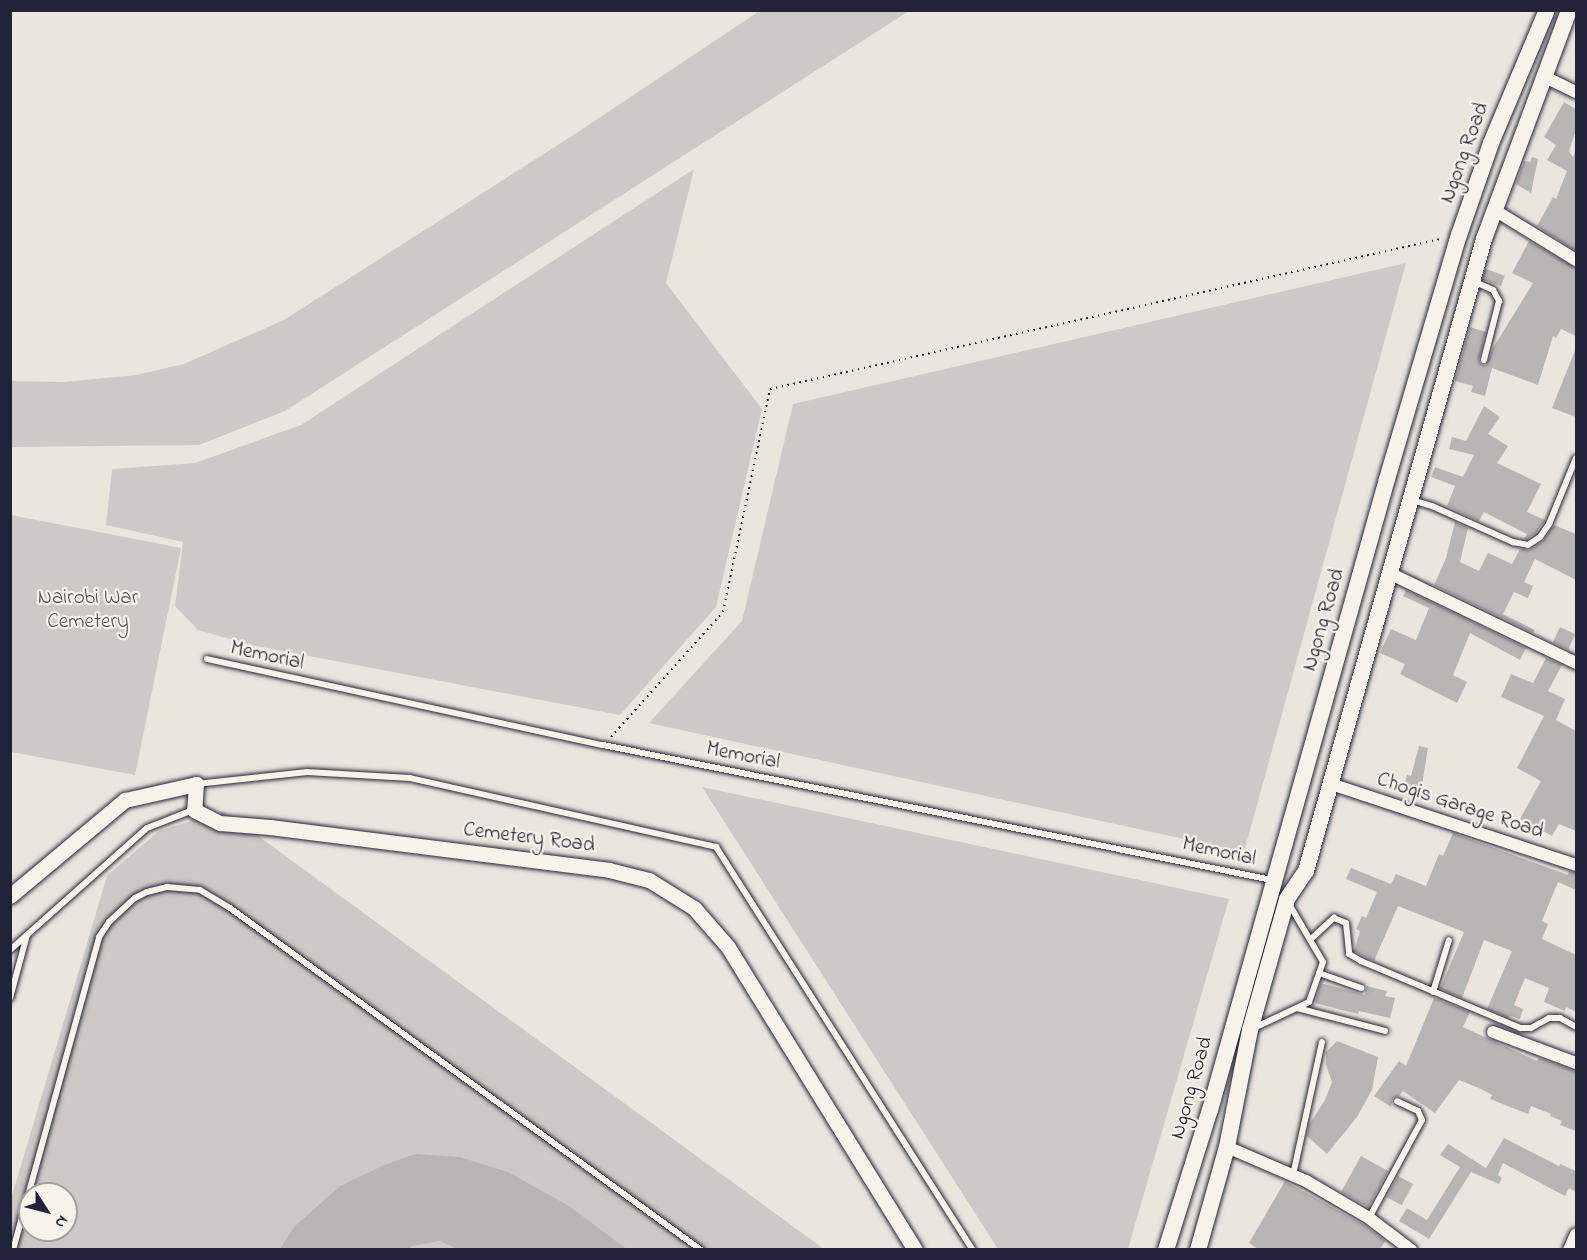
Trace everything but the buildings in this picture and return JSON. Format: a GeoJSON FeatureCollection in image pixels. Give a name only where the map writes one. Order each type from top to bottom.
{"type":"FeatureCollection","features":[{"type":"Feature","properties":{"kind":"main road","name":"Ngong Road"},"geometry":{"type":"LineString","coordinates":[[1166,1250],[1210,1110],[1273,880],[1459,235],[1491,143],[1547,10]]}},
{"type":"Feature","properties":{"kind":"main road","name":"Ngong Road"},"geometry":{"type":"LineString","coordinates":[[1198,1250],[1227,1147],[1250,1030],[1287,899],[1306,871],[1484,239],[1569,10]]}},
{"type":"Feature","properties":{"kind":"street"},"geometry":{"type":"LineString","coordinates":[[1543,76],[1576,92]]}},
{"type":"Feature","properties":{"kind":"street"},"geometry":{"type":"LineString","coordinates":[[1496,211],[1576,260]]}},
{"type":"Feature","properties":{"kind":"street"},"geometry":{"type":"LineString","coordinates":[[1389,573],[1576,663]]}},
{"type":"Feature","properties":{"kind":"street"},"geometry":{"type":"LineString","coordinates":[[10,896],[125,800],[196,784],[194,810]]}},
{"type":"Feature","properties":{"kind":"street","name":"Chogis Garage Road"},"geometry":{"type":"LineString","coordinates":[[1331,784],[1576,865]]}},
{"type":"Feature","properties":{"kind":"street","name":"Cemetery Road"},"geometry":{"type":"LineString","coordinates":[[194,810],[220,823],[270,827],[609,870],[649,880],[669,891],[694,908],[728,947],[915,1250]]}},
{"type":"Feature","properties":{"kind":"street"},"geometry":{"type":"LineString","coordinates":[[1493,1032],[1576,1063]]}},
{"type":"Feature","properties":{"kind":"street"},"geometry":{"type":"LineString","coordinates":[[1227,1147],[1293,1176],[1369,1218],[1411,1250]]}},
{"type":"Feature","properties":{"kind":"street"},"geometry":{"type":"LineString","coordinates":[[1569,1250],[1576,1234]]}},
{"type":"Feature","properties":{"kind":"lane"},"geometry":{"type":"LineString","coordinates":[[1473,280],[1494,290],[1499,301],[1484,360]]}},
{"type":"Feature","properties":{"kind":"lane"},"geometry":{"type":"LineString","coordinates":[[1409,499],[1432,506],[1467,524],[1513,542],[1528,545],[1540,537],[1549,524],[1576,458]]}},
{"type":"Feature","properties":{"kind":"lane","name":"Memorial"},"geometry":{"type":"LineString","coordinates":[[207,660],[603,746],[1273,880]]}},
{"type":"Feature","properties":{"kind":"lane"},"geometry":{"type":"LineString","coordinates":[[196,784],[307,772],[410,778],[716,847],[974,1250]]}},
{"type":"Feature","properties":{"kind":"lane"},"geometry":{"type":"LineString","coordinates":[[10,950],[147,828],[194,810]]}},
{"type":"Feature","properties":{"kind":"lane"},"geometry":{"type":"LineString","coordinates":[[13,1250],[99,937],[109,922],[135,898],[147,892],[167,888],[200,890],[230,908],[701,1250]]}},
{"type":"Feature","properties":{"kind":"lane"},"geometry":{"type":"LineString","coordinates":[[1250,1030],[1309,1002],[1323,962],[1287,899]]}},
{"type":"Feature","properties":{"kind":"lane"},"geometry":{"type":"LineString","coordinates":[[1310,940],[1334,918],[1346,922],[1349,954],[1433,992],[1520,1028],[1531,1028],[1549,1018],[1560,1018],[1576,1027]]}},
{"type":"Feature","properties":{"kind":"lane"},"geometry":{"type":"LineString","coordinates":[[10,998],[28,934]]}},
{"type":"Feature","properties":{"kind":"lane"},"geometry":{"type":"LineString","coordinates":[[1433,992],[1449,940]]}},
{"type":"Feature","properties":{"kind":"lane"},"geometry":{"type":"LineString","coordinates":[[1319,973],[1361,987]]}},
{"type":"Feature","properties":{"kind":"lane"},"geometry":{"type":"LineString","coordinates":[[1297,1008],[1384,1031]]}},
{"type":"Feature","properties":{"kind":"lane"},"geometry":{"type":"LineString","coordinates":[[1293,1176],[1322,1042]]}},
{"type":"Feature","properties":{"kind":"lane"},"geometry":{"type":"LineString","coordinates":[[1369,1218],[1422,1120],[1418,1111],[1397,1101]]}},
{"type":"Feature","properties":{"kind":"path"},"geometry":{"type":"LineString","coordinates":[[603,746],[723,612],[770,389],[1459,235]]}},
{"type":"Feature","properties":{"kind":"green space"},"geometry":{"type":"Polygon","coordinates":[[[761,10],[909,11],[285,411],[199,445],[11,447],[11,381],[64,382],[136,375],[184,364],[284,320],[575,134],[761,10]]]}},
{"type":"Feature","properties":{"kind":"green space"},"geometry":{"type":"Polygon","coordinates":[[[694,169],[666,283],[762,409],[716,607],[620,715],[251,645],[198,630],[175,606],[183,542],[106,525],[112,469],[195,463],[301,425],[694,169]]]}},
{"type":"Feature","properties":{"kind":"green space"},"geometry":{"type":"Polygon","coordinates":[[[1406,263],[1244,852],[649,723],[742,621],[793,404],[1406,263]]]}},
{"type":"Feature","properties":{"kind":"green space","name":"Nairobi War Cemetery"},"geometry":{"type":"Polygon","coordinates":[[[11,515],[181,548],[135,775],[11,752],[11,515]]]}},
{"type":"Feature","properties":{"kind":"green space"},"geometry":{"type":"Polygon","coordinates":[[[702,787],[1229,899],[1128,1249],[998,1249],[702,787]]]}},
{"type":"Feature","properties":{"kind":"green space"},"geometry":{"type":"Polygon","coordinates":[[[224,811],[824,1249],[11,1250],[11,1199],[107,876],[159,831],[224,811]]]}}]}
